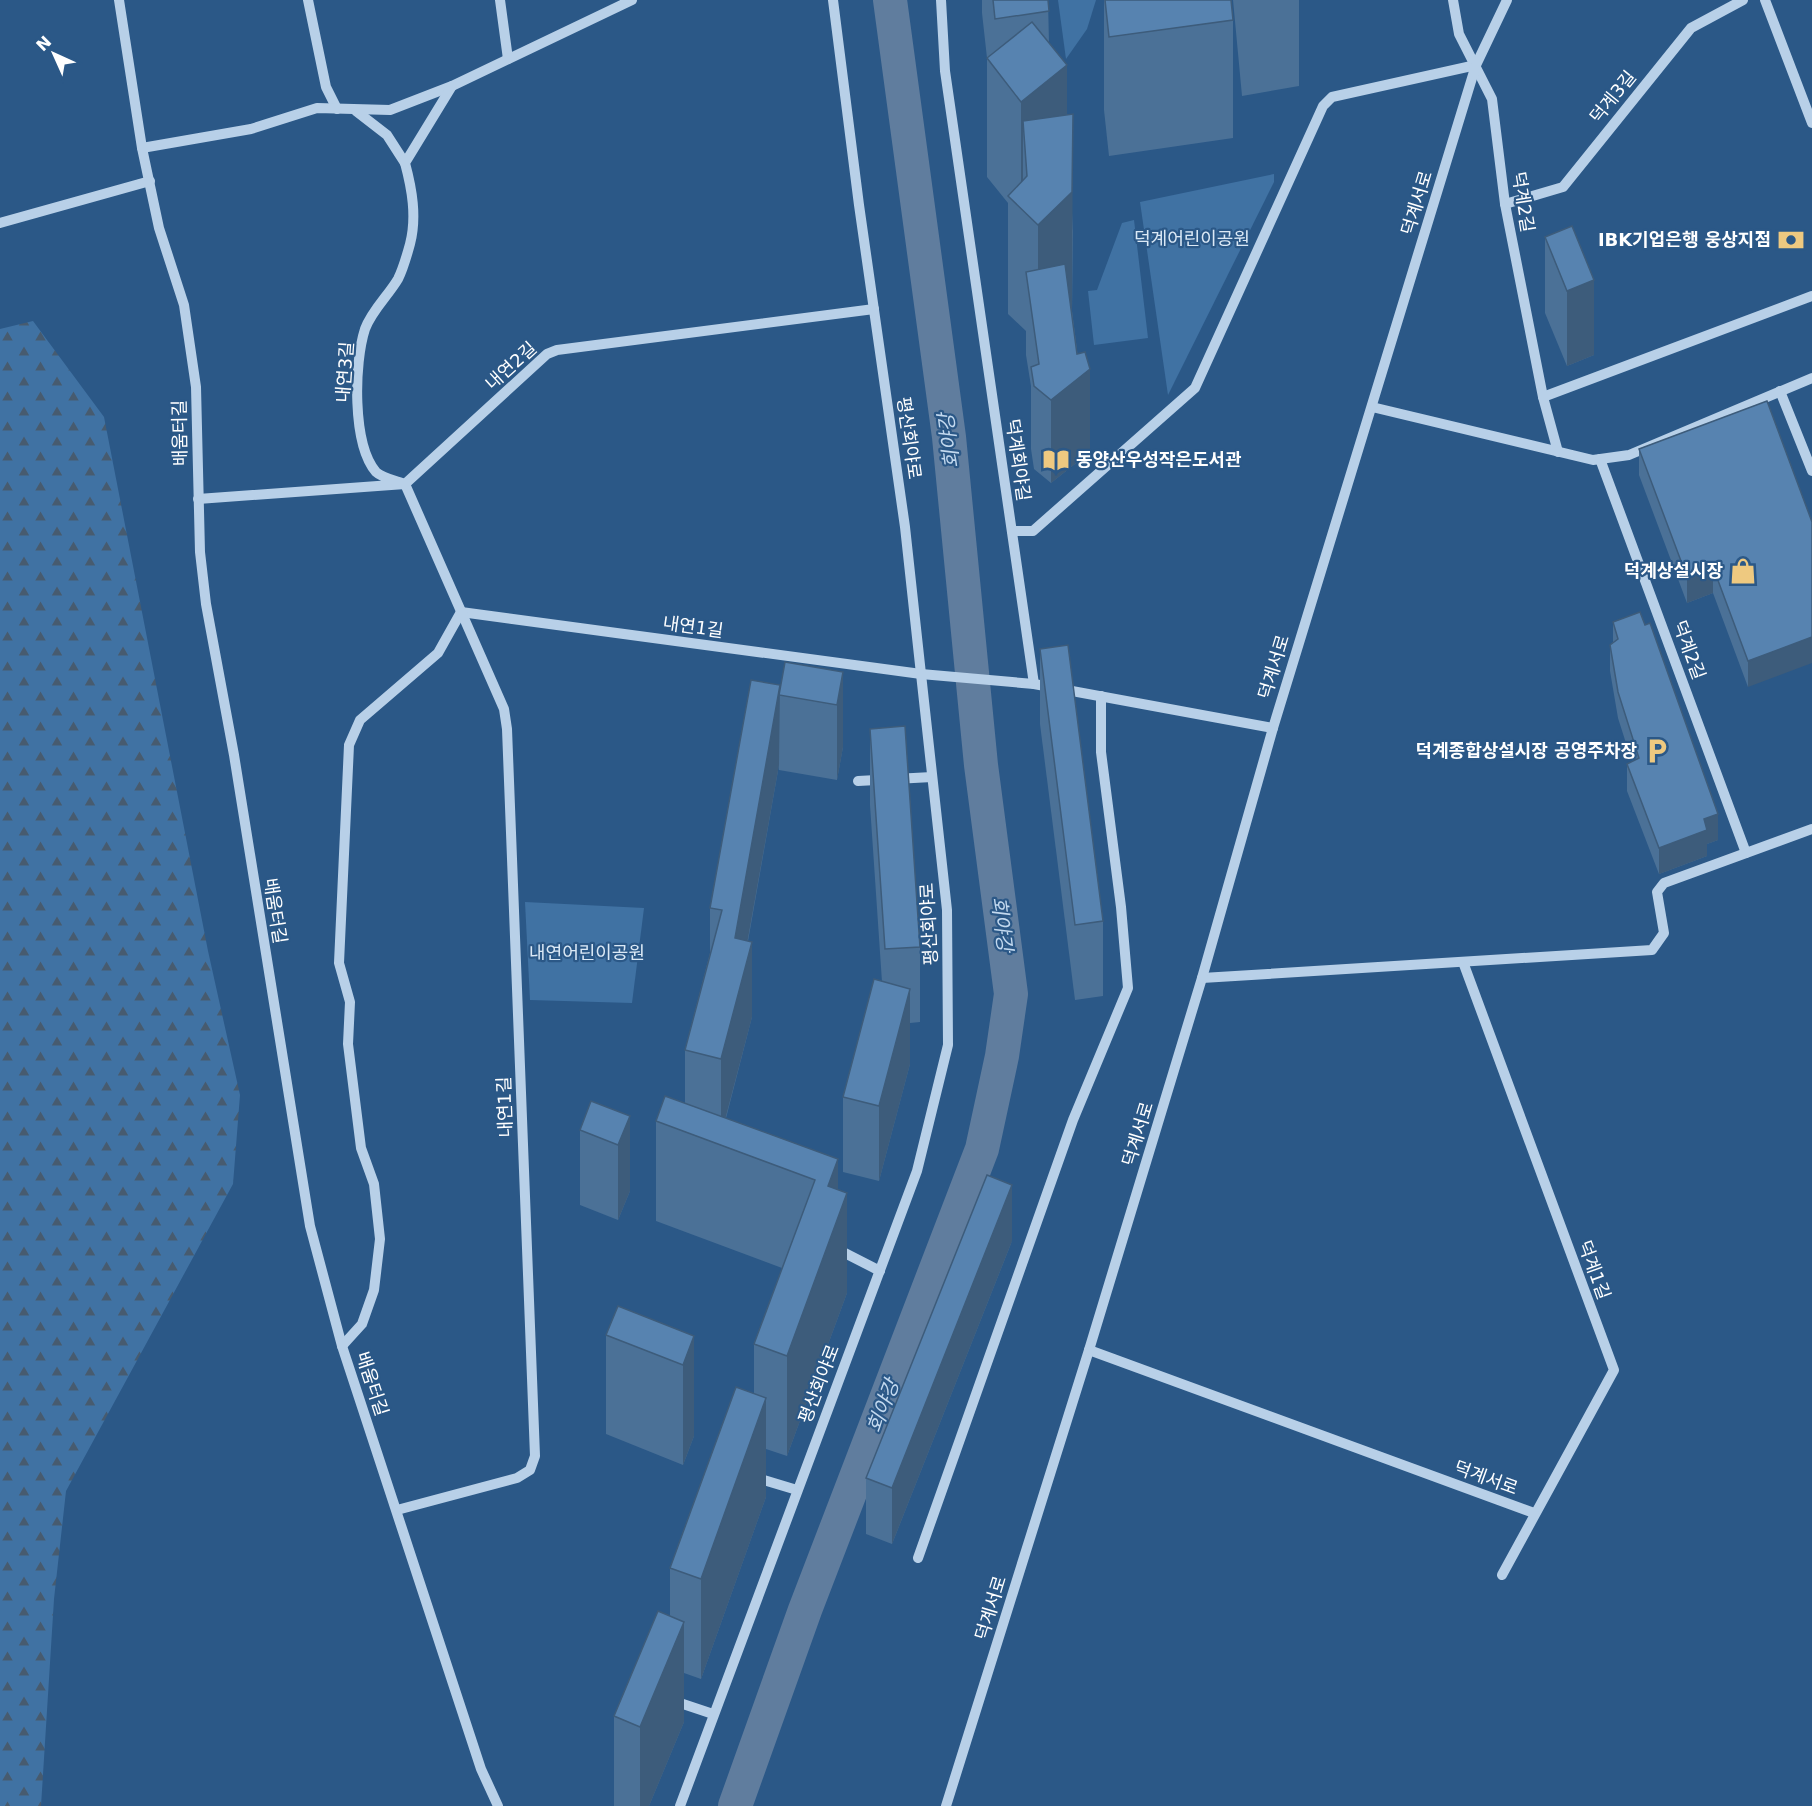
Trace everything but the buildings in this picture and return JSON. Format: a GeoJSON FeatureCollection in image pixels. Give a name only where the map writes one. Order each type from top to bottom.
{"type":"FeatureCollection","features":[{"type":"Feature","properties":{"kind":"street","name":"배움터길"},"geometry":{"type":"LineString","coordinates":[[119,0],[142,148],[159,228],[184,305],[196,387],[198,499],[206,604],[234,755],[299,1165],[317,1260],[342,1346],[481,1769],[498,1806]]}},
{"type":"Feature","properties":{"kind":"street"},"geometry":{"type":"LineString","coordinates":[[308,0],[326,87],[337,110]]}},
{"type":"Feature","properties":{"kind":"street"},"geometry":{"type":"LineString","coordinates":[[500,0],[508,59]]}},
{"type":"Feature","properties":{"kind":"street"},"geometry":{"type":"LineString","coordinates":[[142,148],[251,129],[316,108],[356,111],[390,110],[452,86],[632,0]]}},
{"type":"Feature","properties":{"kind":"street","name":"평산회야로"},"geometry":{"type":"LineString","coordinates":[[680,1806],[917,1171],[948,1045],[947,910],[905,527],[833,0]]}},
{"type":"Feature","properties":{"kind":"street","name":"덕계회야길"},"geometry":{"type":"LineString","coordinates":[[941,0],[947,83],[1035,684]]}},
{"type":"Feature","properties":{"kind":"street","name":"덕계2길"},"geometry":{"type":"LineString","coordinates":[[1453,0],[1458,34],[1492,99],[1505,204],[1543,397],[1558,452]]}},
{"type":"Feature","properties":{"kind":"street","name":"덕계서로"},"geometry":{"type":"LineString","coordinates":[[946,1806],[1089,1350],[1202,978],[1273,728],[1476,65],[1507,0]]}},
{"type":"Feature","properties":{"kind":"street","name":"덕계3길"},"geometry":{"type":"LineString","coordinates":[[1505,204],[1563,187],[1691,28],[1743,0]]}},
{"type":"Feature","properties":{"kind":"street"},"geometry":{"type":"LineString","coordinates":[[1765,0],[1812,123]]}},
{"type":"Feature","properties":{"kind":"street"},"geometry":{"type":"LineString","coordinates":[[1012,531],[1033,531],[1195,388],[1323,106],[1332,97],[1476,65]]}},
{"type":"Feature","properties":{"kind":"street"},"geometry":{"type":"LineString","coordinates":[[405,163],[452,86]]}},
{"type":"Feature","properties":{"kind":"street","name":"내연3길"},"geometry":{"type":"LineString","coordinates":[[356,111],[387,135],[405,163],[412,188],[413,218],[410,243],[398,278],[365,329],[359,385],[359,434],[367,458],[378,474],[405,484]]}},
{"type":"Feature","properties":{"kind":"street"},"geometry":{"type":"LineString","coordinates":[[0,223],[150,181]]}},
{"type":"Feature","properties":{"kind":"street"},"geometry":{"type":"LineString","coordinates":[[1543,397],[1812,296]]}},
{"type":"Feature","properties":{"kind":"street","name":"내연2길"},"geometry":{"type":"LineString","coordinates":[[405,484],[548,354],[557,350],[874,309]]}},
{"type":"Feature","properties":{"kind":"street"},"geometry":{"type":"LineString","coordinates":[[1372,407],[1558,452],[1600,459],[1629,455],[1812,378]]}},
{"type":"Feature","properties":{"kind":"street"},"geometry":{"type":"LineString","coordinates":[[1779,391],[1812,471]]}},
{"type":"Feature","properties":{"kind":"street","name":"덕계2길"},"geometry":{"type":"LineString","coordinates":[[1600,459],[1746,853]]}},
{"type":"Feature","properties":{"kind":"street"},"geometry":{"type":"LineString","coordinates":[[198,499],[405,484]]}},
{"type":"Feature","properties":{"kind":"street","name":"내연1길"},"geometry":{"type":"LineString","coordinates":[[397,1510],[517,1478],[530,1470],[535,1456],[507,729],[504,709],[405,484]]}},
{"type":"Feature","properties":{"kind":"street"},"geometry":{"type":"LineString","coordinates":[[342,1346],[362,1324],[374,1290],[380,1239],[375,1184],[361,1149],[348,1044],[350,1002],[339,963],[349,745],[360,720],[438,653],[460,612]]}},
{"type":"Feature","properties":{"kind":"street","name":"내연1길"},"geometry":{"type":"LineString","coordinates":[[460,612],[921,674],[1035,684]]}},
{"type":"Feature","properties":{"kind":"street"},"geometry":{"type":"LineString","coordinates":[[1035,684],[1273,728]]}},
{"type":"Feature","properties":{"kind":"street"},"geometry":{"type":"LineString","coordinates":[[918,1558],[1073,1120],[1128,988],[1121,907],[1101,752],[1101,696]]}},
{"type":"Feature","properties":{"kind":"street"},"geometry":{"type":"LineString","coordinates":[[858,781],[932,777]]}},
{"type":"Feature","properties":{"kind":"street"},"geometry":{"type":"LineString","coordinates":[[1202,978],[1652,950],[1664,933],[1658,892],[1664,883],[1812,829]]}},
{"type":"Feature","properties":{"kind":"street","name":"덕계1길"},"geometry":{"type":"LineString","coordinates":[[1463,962],[1614,1370],[1502,1575]]}},
{"type":"Feature","properties":{"kind":"street"},"geometry":{"type":"LineString","coordinates":[[827,1244],[880,1271]]}},
{"type":"Feature","properties":{"kind":"street","name":"덕계서로"},"geometry":{"type":"LineString","coordinates":[[1089,1350],[1534,1513]]}},
{"type":"Feature","properties":{"kind":"street"},"geometry":{"type":"LineString","coordinates":[[741,1473],[797,1490]]}},
{"type":"Feature","properties":{"kind":"street"},"geometry":{"type":"LineString","coordinates":[[657,1695],[713,1714]]}},
{"type":"Feature","properties":{"kind":"green space"},"geometry":{"type":"Polygon","coordinates":[[[1058,0],[1096,0],[1087,29],[1066,59],[1058,0]]]}},
{"type":"Feature","properties":{"kind":"green space","name":"덕계어린이공원"},"geometry":{"type":"Polygon","coordinates":[[[1274,174],[1274,182],[1168,395],[1140,202],[1274,174]]]}},
{"type":"Feature","properties":{"kind":"green space"},"geometry":{"type":"Polygon","coordinates":[[[1134,220],[1148,338],[1094,345],[1088,291],[1097,290],[1122,223],[1134,220]]]}},
{"type":"Feature","properties":{"kind":"green space"},"geometry":{"type":"Polygon","coordinates":[[[33,321],[104,417],[208,951],[240,1095],[233,1184],[66,1491],[54,1599],[41,1806],[0,1806],[0,329],[33,321]]]}},
{"type":"Feature","properties":{"kind":"green space","name":"내연어린이공원"},"geometry":{"type":"Polygon","coordinates":[[[525,902],[644,908],[632,1003],[530,1000],[525,902]]]}},
{"type":"Feature","properties":{"kind":"waterway","name":"회야강"},"geometry":{"type":"LineString","coordinates":[[735,1806],[805,1610],[982,1149],[1002,1056],[1011,994],[981,765],[949,437],[890,0]]}},
{"type":"Feature","properties":{"kind":"place","name":"IBK기업은행 웅상지점"},"geometry":{"type":"Point","coordinates":[1791,240]}},
{"type":"Feature","properties":{"kind":"place","name":"동양산우성작은도서관"},"geometry":{"type":"Point","coordinates":[1056,460]}},
{"type":"Feature","properties":{"kind":"place","name":"덕계상설시장"},"geometry":{"type":"Point","coordinates":[1743,571]}},
{"type":"Feature","properties":{"kind":"place","name":"덕계종합상설시장 공영주차장"},"geometry":{"type":"Point","coordinates":[1657,751]}}]}
